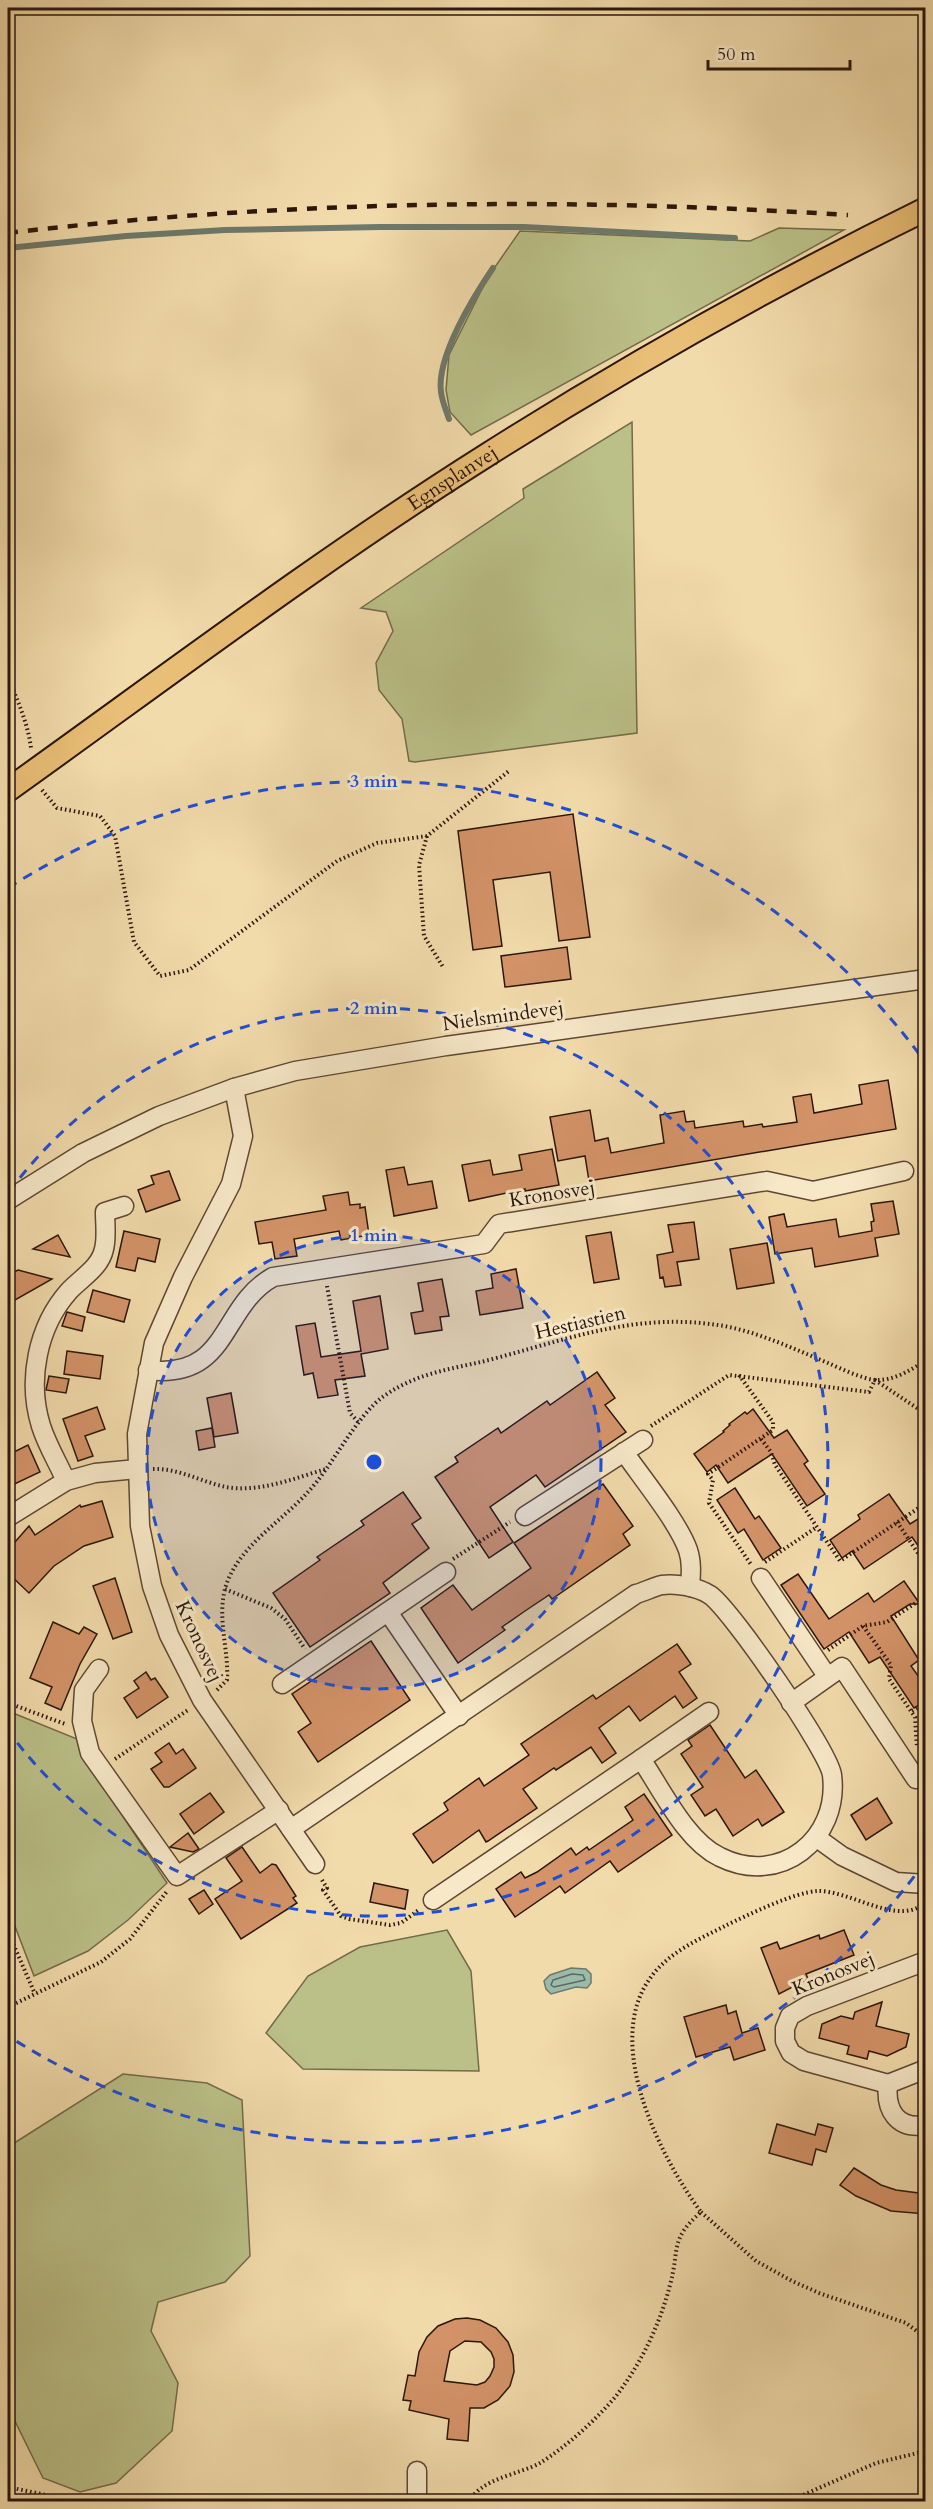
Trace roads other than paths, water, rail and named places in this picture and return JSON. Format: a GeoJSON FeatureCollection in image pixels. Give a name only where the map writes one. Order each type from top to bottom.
{"type":"FeatureCollection","features":[{"type":"Feature","properties":{"kind":"main road","name":"Egnsplanvej"},"geometry":{"type":"LineString","coordinates":[[8,790],[263,607],[485,456],[611,378],[738,305],[926,209]]}},
{"type":"Feature","properties":{"kind":"street","name":"Nielsmindevej"},"geometry":{"type":"LineString","coordinates":[[8,1200],[83,1153],[159,1116],[234,1088],[295,1071],[446,1046],[926,979]]}},
{"type":"Feature","properties":{"kind":"street","name":"Kronosvej"},"geometry":{"type":"LineString","coordinates":[[234,1088],[243,1136],[231,1184],[154,1343],[148,1370],[137,1434],[140,1526],[152,1586],[169,1635],[202,1700],[315,1864]]}},
{"type":"Feature","properties":{"kind":"street","name":"Kronosvej"},"geometry":{"type":"LineString","coordinates":[[148,1370],[167,1372],[185,1369],[201,1361],[214,1348],[259,1285],[273,1277],[484,1244],[499,1224],[767,1181],[813,1191],[904,1171]]}},
{"type":"Feature","properties":{"kind":"street"},"geometry":{"type":"LineString","coordinates":[[66,1481],[41,1427],[35,1399],[35,1370],[40,1342],[51,1316],[68,1292],[96,1265],[104,1250],[105,1212],[124,1206]]}},
{"type":"Feature","properties":{"kind":"street"},"geometry":{"type":"LineString","coordinates":[[525,1516],[643,1440]]}},
{"type":"Feature","properties":{"kind":"street"},"geometry":{"type":"LineString","coordinates":[[624,1452],[679,1532],[688,1550],[692,1570],[690,1587]]}},
{"type":"Feature","properties":{"kind":"street"},"geometry":{"type":"LineString","coordinates":[[8,1517],[66,1481],[95,1473],[137,1469]]}},
{"type":"Feature","properties":{"kind":"street"},"geometry":{"type":"LineString","coordinates":[[282,1684],[446,1572]]}},
{"type":"Feature","properties":{"kind":"street"},"geometry":{"type":"LineString","coordinates":[[758,1573],[827,1676]]}},
{"type":"Feature","properties":{"kind":"street"},"geometry":{"type":"LineString","coordinates":[[291,1829],[636,1594],[662,1585],[690,1587],[710,1595],[733,1617],[819,1745],[832,1774],[830,1813],[817,1838],[803,1852],[772,1865],[741,1864],[720,1857],[698,1842],[642,1759]]}},
{"type":"Feature","properties":{"kind":"street"},"geometry":{"type":"LineString","coordinates":[[388,1612],[459,1716]]}},
{"type":"Feature","properties":{"kind":"street"},"geometry":{"type":"LineString","coordinates":[[791,1703],[842,1667],[916,1779]]}},
{"type":"Feature","properties":{"kind":"street"},"geometry":{"type":"LineString","coordinates":[[99,1669],[84,1690],[82,1721],[90,1753],[177,1876],[279,1810]]}},
{"type":"Feature","properties":{"kind":"street"},"geometry":{"type":"LineString","coordinates":[[433,1900],[709,1712]]}},
{"type":"Feature","properties":{"kind":"street"},"geometry":{"type":"LineString","coordinates":[[817,1838],[842,1856],[896,1882],[924,1884]]}},
{"type":"Feature","properties":{"kind":"street","name":"Kronosvej"},"geometry":{"type":"LineString","coordinates":[[888,2084],[804,2061],[791,2053],[785,2042],[785,2028],[790,2016],[807,2006],[926,1961]]}},
{"type":"Feature","properties":{"kind":"street"},"geometry":{"type":"LineString","coordinates":[[926,2069],[888,2084],[886,2101],[894,2115],[903,2122],[916,2127],[926,2125]]}},
{"type":"Feature","properties":{"kind":"street"},"geometry":{"type":"LineString","coordinates":[[417,2471],[417,2502]]}},
{"type":"Feature","properties":{"kind":"water"},"geometry":{"type":"Polygon","coordinates":[[[571,1968],[586,1969],[591,1974],[591,1983],[587,1988],[576,1987],[551,1994],[546,1989],[544,1981],[550,1975],[571,1968]]]}},
{"type":"Feature","properties":{"kind":"waterway"},"geometry":{"type":"LineString","coordinates":[[8,248],[126,236],[225,230],[380,227],[524,227],[735,238]]}},
{"type":"Feature","properties":{"kind":"waterway"},"geometry":{"type":"LineString","coordinates":[[449,419],[441,392],[444,362],[458,327],[493,268]]}},
{"type":"Feature","properties":{"kind":"railway"},"geometry":{"type":"LineString","coordinates":[[8,233],[217,214],[427,205],[637,206],[848,215]]}}]}
